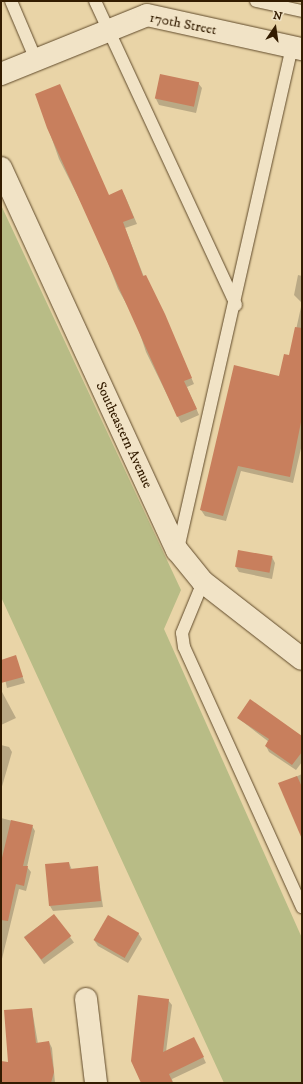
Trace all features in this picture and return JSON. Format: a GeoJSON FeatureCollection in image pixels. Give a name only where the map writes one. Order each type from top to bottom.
{"type":"FeatureCollection","features":[{"type":"Feature","properties":{"kind":"street","name":"170th Street"},"geometry":{"type":"LineString","coordinates":[[1,74],[108,30],[151,8],[297,48]]}},
{"type":"Feature","properties":{"kind":"street","name":"Southeastern Avenue"},"geometry":{"type":"LineString","coordinates":[[1,168],[177,550],[203,582],[301,655]]}},
{"type":"Feature","properties":{"kind":"street"},"geometry":{"type":"LineString","coordinates":[[86,999],[96,1083]]}},
{"type":"Feature","properties":{"kind":"lane"},"geometry":{"type":"LineString","coordinates":[[11,1],[36,60]]}},
{"type":"Feature","properties":{"kind":"lane"},"geometry":{"type":"LineString","coordinates":[[95,1],[236,305]]}},
{"type":"Feature","properties":{"kind":"lane"},"geometry":{"type":"LineString","coordinates":[[256,1],[302,11]]}},
{"type":"Feature","properties":{"kind":"lane"},"geometry":{"type":"LineString","coordinates":[[177,550],[297,48]]}},
{"type":"Feature","properties":{"kind":"lane"},"geometry":{"type":"LineString","coordinates":[[203,582],[182,633],[184,647],[302,907]]}},
{"type":"Feature","properties":{"kind":"green space"},"geometry":{"type":"Polygon","coordinates":[[[1,205],[181,590],[164,629],[302,938],[302,1083],[224,1083],[1,597],[1,205]]]}},
{"type":"Feature","properties":{"kind":"building"},"geometry":{"type":"Polygon","coordinates":[[[160,74],[199,82],[194,107],[155,98],[160,74]]]}},
{"type":"Feature","properties":{"kind":"building"},"geometry":{"type":"Polygon","coordinates":[[[60,84],[109,195],[122,189],[134,218],[123,222],[143,276],[146,275],[165,314],[192,378],[184,381],[197,409],[177,417],[47,128],[35,94],[60,84]]]}},
{"type":"Feature","properties":{"kind":"building"},"geometry":{"type":"Polygon","coordinates":[[[295,327],[302,328],[302,417],[290,477],[238,466],[223,516],[200,510],[234,365],[279,376],[284,354],[289,355],[295,327]]]}},
{"type":"Feature","properties":{"kind":"building"},"geometry":{"type":"Polygon","coordinates":[[[238,550],[272,556],[270,573],[235,567],[238,550]]]}},
{"type":"Feature","properties":{"kind":"building"},"geometry":{"type":"Polygon","coordinates":[[[16,655],[23,677],[1,683],[1,660],[16,655]]]}},
{"type":"Feature","properties":{"kind":"building"},"geometry":{"type":"Polygon","coordinates":[[[250,699],[302,736],[302,752],[292,765],[265,746],[269,739],[237,718],[250,699]]]}},
{"type":"Feature","properties":{"kind":"building"},"geometry":{"type":"Polygon","coordinates":[[[297,776],[302,787],[302,839],[278,783],[297,776]]]}},
{"type":"Feature","properties":{"kind":"building"},"geometry":{"type":"Polygon","coordinates":[[[11,820],[33,825],[23,866],[28,866],[24,886],[16,884],[8,921],[1,920],[1,862],[11,820]]]}},
{"type":"Feature","properties":{"kind":"building"},"geometry":{"type":"Polygon","coordinates":[[[69,862],[70,869],[98,866],[101,901],[49,906],[45,864],[69,862]]]}},
{"type":"Feature","properties":{"kind":"building"},"geometry":{"type":"Polygon","coordinates":[[[54,914],[71,936],[41,959],[24,937],[54,914]]]}},
{"type":"Feature","properties":{"kind":"building"},"geometry":{"type":"Polygon","coordinates":[[[108,915],[139,933],[125,958],[94,940],[108,915]]]}},
{"type":"Feature","properties":{"kind":"building"},"geometry":{"type":"Polygon","coordinates":[[[138,995],[169,999],[163,1052],[194,1037],[204,1057],[169,1074],[173,1083],[141,1083],[131,1061],[138,995]]]}},
{"type":"Feature","properties":{"kind":"building"},"geometry":{"type":"Polygon","coordinates":[[[32,1008],[36,1043],[49,1041],[54,1072],[51,1083],[1,1083],[1,1061],[8,1062],[4,1010],[32,1008]]]}}]}
